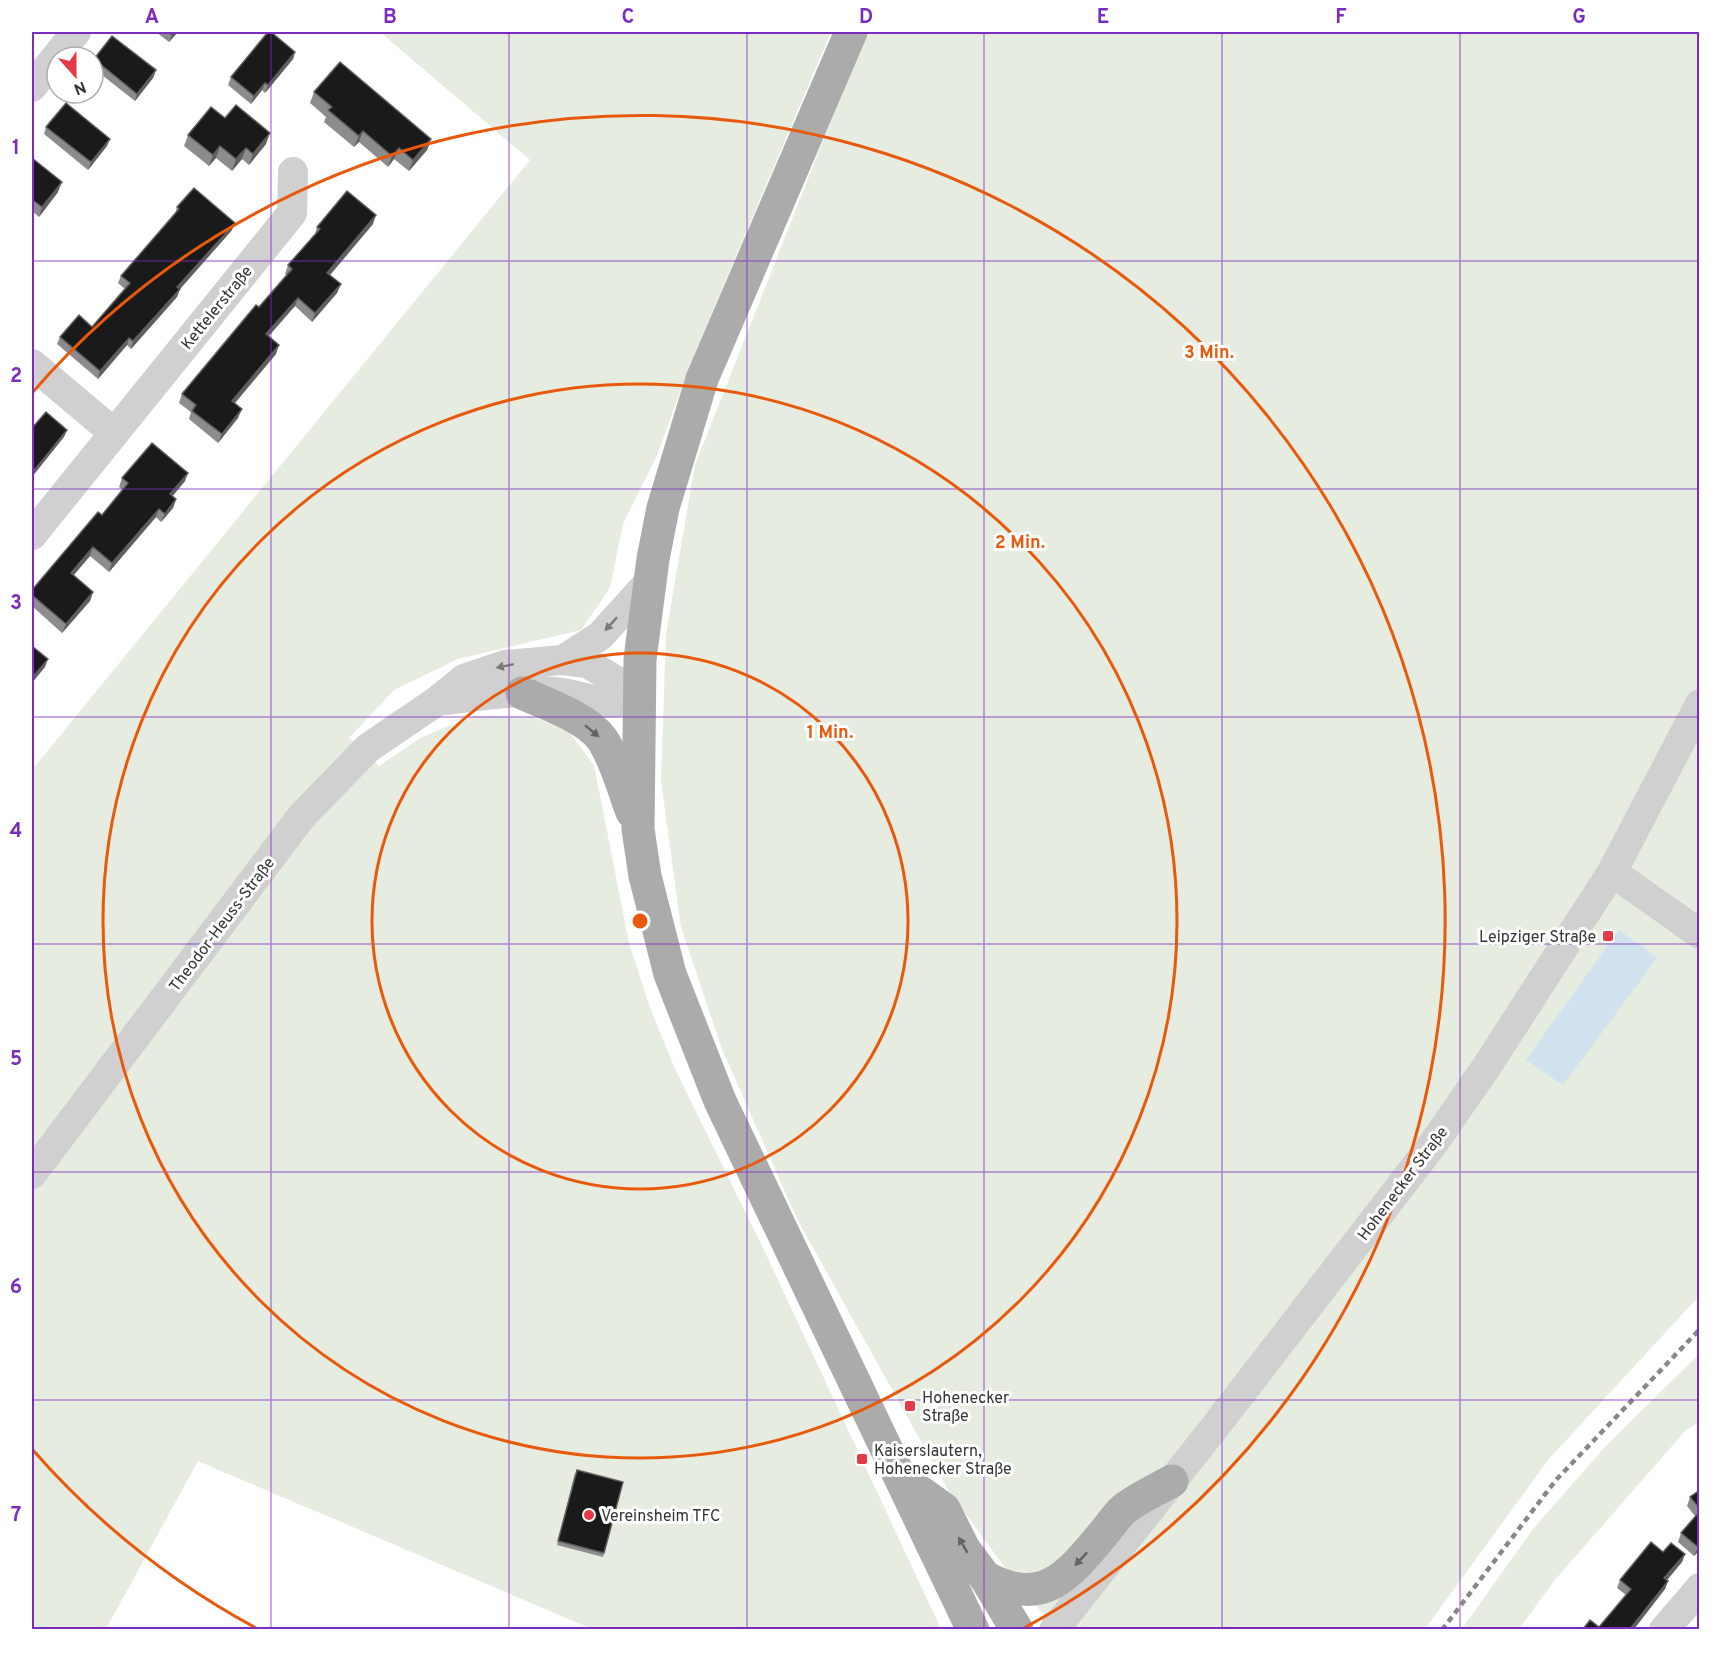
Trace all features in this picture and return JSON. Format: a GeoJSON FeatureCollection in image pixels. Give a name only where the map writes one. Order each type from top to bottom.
{"type":"FeatureCollection","features":[{"type":"Feature","properties":{"kind":"main road"},"geometry":{"type":"LineString","coordinates":[[851,32],[702,380],[663,508],[650,581],[640,659],[638,829],[645,876],[657,928],[670,974],[695,1044],[720,1101],[973,1629]]}},
{"type":"Feature","properties":{"kind":"main road"},"geometry":{"type":"LineString","coordinates":[[522,693],[574,718],[602,739],[638,829]]}},
{"type":"Feature","properties":{"kind":"main road"},"geometry":{"type":"LineString","coordinates":[[901,1479],[944,1509],[964,1549],[985,1577],[1017,1629]]}},
{"type":"Feature","properties":{"kind":"main road"},"geometry":{"type":"LineString","coordinates":[[985,1577],[1000,1585],[1023,1591],[1054,1585],[1078,1563],[1123,1510],[1172,1481]]}},
{"type":"Feature","properties":{"kind":"main road"},"geometry":{"type":"LineString","coordinates":[[950,1583],[958,1629]]}},
{"type":"Feature","properties":{"kind":"street"},"geometry":{"type":"LineString","coordinates":[[32,87],[76,32]]}},
{"type":"Feature","properties":{"kind":"street","name":"Kettelerstraße"},"geometry":{"type":"LineString","coordinates":[[32,535],[292,213],[293,172]]}},
{"type":"Feature","properties":{"kind":"street"},"geometry":{"type":"LineString","coordinates":[[32,364],[114,433]]}},
{"type":"Feature","properties":{"kind":"street"},"geometry":{"type":"LineString","coordinates":[[563,660],[600,636],[650,581]]}},
{"type":"Feature","properties":{"kind":"street","name":"Theodor-Heuss-Straße"},"geometry":{"type":"LineString","coordinates":[[32,1174],[301,817],[368,748],[437,701],[464,679],[505,665],[563,660],[587,663],[640,695]]}},
{"type":"Feature","properties":{"kind":"street","name":"Theodor-Heuss-Straße"},"geometry":{"type":"LineString","coordinates":[[437,701],[498,693],[555,692],[600,703],[624,702],[640,695]]}},
{"type":"Feature","properties":{"kind":"street","name":"Hohenecker Straße"},"geometry":{"type":"LineString","coordinates":[[1054,1629],[1172,1481],[1433,1144],[1494,1056],[1612,872],[1700,704]]}},
{"type":"Feature","properties":{"kind":"street"},"geometry":{"type":"LineString","coordinates":[[1612,872],[1700,934]]}},
{"type":"Feature","properties":{"kind":"street"},"geometry":{"type":"LineString","coordinates":[[1664,1629],[1700,1588]]}},
{"type":"Feature","properties":{"kind":"shaded area"},"geometry":{"type":"Polygon","coordinates":[[[380,32],[831,32],[691,362],[657,455],[623,524],[610,588],[581,630],[458,659],[394,690],[349,738],[379,766],[422,737],[474,716],[534,717],[569,732],[594,765],[629,943],[649,1005],[675,1069],[764,1250],[941,1629],[592,1629],[198,1461],[106,1629],[32,1630],[32,770],[530,160],[380,32]]]}},
{"type":"Feature","properties":{"kind":"shaded area"},"geometry":{"type":"Polygon","coordinates":[[[866,32],[1699,32],[1699,1296],[1548,1460],[1425,1629],[1055,1629],[1003,1565],[947,1488],[797,1219],[722,1049],[681,927],[661,781],[666,634],[695,465],[866,32]]]}},
{"type":"Feature","properties":{"kind":"shaded area"},"geometry":{"type":"Polygon","coordinates":[[[1699,1354],[1699,1422],[1686,1430],[1554,1581],[1519,1629],[1462,1629],[1533,1529],[1604,1448],[1699,1354]]]}},
{"type":"Feature","properties":{"kind":"water"},"geometry":{"type":"Polygon","coordinates":[[[1619,930],[1657,958],[1563,1085],[1526,1060],[1619,930]]]}},
{"type":"Feature","properties":{"kind":"building"},"geometry":{"type":"Polygon","coordinates":[[[268,32],[295,52],[268,85],[265,83],[254,96],[231,77],[268,32]]]}},
{"type":"Feature","properties":{"kind":"building"},"geometry":{"type":"Polygon","coordinates":[[[112,36],[156,70],[137,94],[105,68],[105,45],[112,36]]]}},
{"type":"Feature","properties":{"kind":"building"},"geometry":{"type":"Polygon","coordinates":[[[340,62],[431,139],[413,160],[399,148],[392,156],[363,131],[359,136],[328,110],[332,107],[314,92],[340,62]]]}},
{"type":"Feature","properties":{"kind":"building"},"geometry":{"type":"Polygon","coordinates":[[[64,105],[68,105],[110,139],[91,162],[46,127],[64,105]]]}},
{"type":"Feature","properties":{"kind":"building"},"geometry":{"type":"Polygon","coordinates":[[[236,105],[270,133],[253,154],[246,148],[236,159],[220,146],[213,155],[188,135],[211,107],[225,118],[236,105]]]}},
{"type":"Feature","properties":{"kind":"building"},"geometry":{"type":"Polygon","coordinates":[[[32,158],[62,182],[42,207],[34,201],[32,204],[32,158]]]}},
{"type":"Feature","properties":{"kind":"building"},"geometry":{"type":"Polygon","coordinates":[[[194,188],[235,223],[177,287],[180,289],[133,341],[129,338],[100,371],[60,337],[79,315],[92,327],[130,283],[121,276],[179,209],[177,207],[194,188]]]}},
{"type":"Feature","properties":{"kind":"building"},"geometry":{"type":"Polygon","coordinates":[[[347,191],[376,215],[327,273],[341,284],[315,313],[298,298],[266,334],[279,345],[232,401],[242,409],[222,434],[192,411],[196,405],[182,394],[256,305],[259,307],[292,269],[288,265],[320,229],[317,227],[347,191]]]}},
{"type":"Feature","properties":{"kind":"building"},"geometry":{"type":"Polygon","coordinates":[[[46,412],[67,430],[32,473],[32,428],[46,412]]]}},
{"type":"Feature","properties":{"kind":"building"},"geometry":{"type":"Polygon","coordinates":[[[152,443],[188,473],[170,494],[176,499],[165,514],[159,509],[112,563],[93,547],[71,573],[93,592],[66,624],[32,595],[32,590],[98,512],[102,515],[128,483],[122,478],[152,443]]]}},
{"type":"Feature","properties":{"kind":"building"},"geometry":{"type":"Polygon","coordinates":[[[32,646],[48,659],[32,678],[32,646]]]}},
{"type":"Feature","properties":{"kind":"building","name":"Vereinsheim TFC"},"geometry":{"type":"Polygon","coordinates":[[[577,1470],[623,1482],[604,1553],[558,1541],[577,1470]]]}},
{"type":"Feature","properties":{"kind":"building"},"geometry":{"type":"Polygon","coordinates":[[[1700,1490],[1700,1509],[1690,1497],[1700,1490]]]}},
{"type":"Feature","properties":{"kind":"building"},"geometry":{"type":"Polygon","coordinates":[[[1700,1511],[1700,1545],[1698,1547],[1681,1533],[1700,1511]]]}},
{"type":"Feature","properties":{"kind":"building"},"geometry":{"type":"Polygon","coordinates":[[[1651,1542],[1663,1552],[1671,1543],[1685,1554],[1664,1578],[1668,1581],[1630,1629],[1583,1629],[1590,1620],[1599,1627],[1631,1589],[1620,1580],[1651,1542]]]}},
{"type":"Feature","properties":{"kind":"railway"},"geometry":{"type":"LineString","coordinates":[[1442,1630],[1556,1480],[1700,1329]]}},
{"type":"Feature","properties":{"kind":"place","name":"Leipziger Straße"},"geometry":{"type":"Point","coordinates":[1608,936]}},
{"type":"Feature","properties":{"kind":"place","name":"Hohenecker Straße"},"geometry":{"type":"Point","coordinates":[910,1406]}},
{"type":"Feature","properties":{"kind":"place","name":"Kaiserslautern, Hohenecker Straße"},"geometry":{"type":"Point","coordinates":[862,1459]}},
{"type":"Feature","properties":{"kind":"place","name":"Vereinsheim TFC"},"geometry":{"type":"Point","coordinates":[589,1515]}}]}
